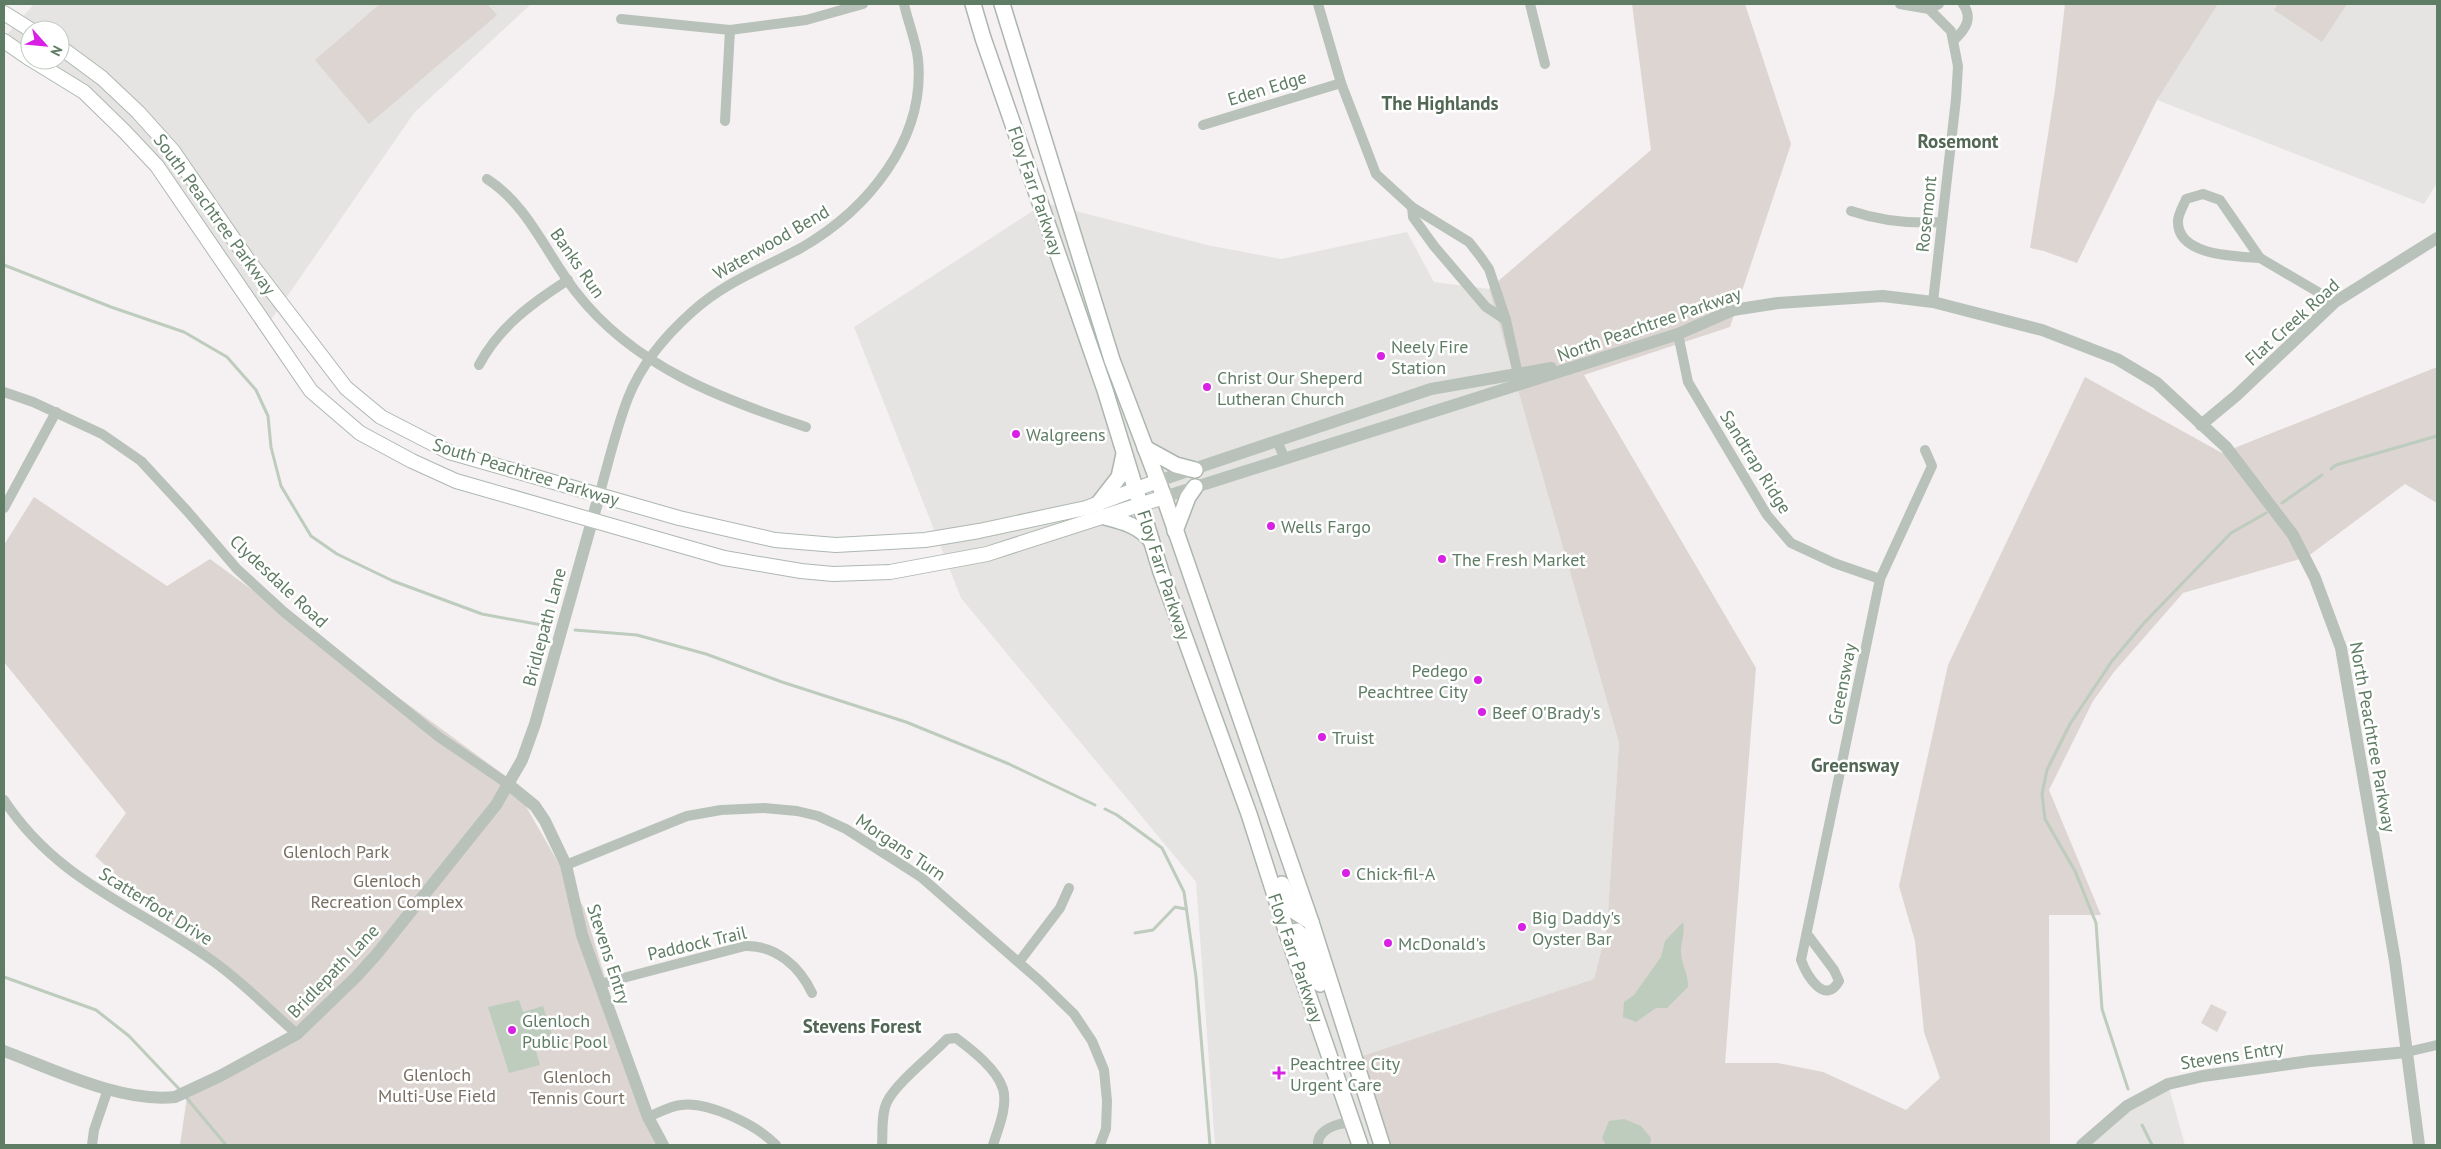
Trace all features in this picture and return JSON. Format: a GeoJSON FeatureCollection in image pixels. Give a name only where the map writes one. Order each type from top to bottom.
{"type":"FeatureCollection","features":[{"type":"Feature","properties":{"kind":"main road","name":"Floy Farr Parkway"},"geometry":{"type":"LineString","coordinates":[[973,4],[983,38],[1105,390],[1151,540],[1249,814],[1287,933],[1360,1145]]}},
{"type":"Feature","properties":{"kind":"main road","name":"Floy Farr Parkway"},"geometry":{"type":"LineString","coordinates":[[1002,4],[1112,360],[1164,497],[1311,922],[1382,1145]]}},
{"type":"Feature","properties":{"kind":"main road"},"geometry":{"type":"LineString","coordinates":[[4,13],[20,23]]}},
{"type":"Feature","properties":{"kind":"main road","name":"South Peachtree Parkway"},"geometry":{"type":"LineString","coordinates":[[4,42],[20,52]]}},
{"type":"Feature","properties":{"kind":"main road","name":"South Peachtree Parkway"},"geometry":{"type":"LineString","coordinates":[[70,54],[102,78],[138,112],[173,152],[248,260],[346,388],[381,417],[414,436],[449,452],[679,518],[775,540],[836,545],[925,540],[1086,508],[1102,510]]}},
{"type":"Feature","properties":{"kind":"main road","name":"South Peachtree Parkway"},"geometry":{"type":"LineString","coordinates":[[49,70],[84,92],[157,166],[311,391],[360,432],[412,461],[456,481],[724,558],[801,572],[861,574],[890,572],[987,554],[1102,510],[1136,489],[1158,482]]}},
{"type":"Feature","properties":{"kind":"main road"},"geometry":{"type":"LineString","coordinates":[[1145,448],[1176,465],[1195,470]]}},
{"type":"Feature","properties":{"kind":"main road"},"geometry":{"type":"LineString","coordinates":[[1102,510],[1119,476],[1124,453]]}},
{"type":"Feature","properties":{"kind":"main road"},"geometry":{"type":"LineString","coordinates":[[1175,531],[1188,498],[1195,487]]}},
{"type":"Feature","properties":{"kind":"main road"},"geometry":{"type":"LineString","coordinates":[[1102,510],[1141,505],[1164,497]]}},
{"type":"Feature","properties":{"kind":"main road"},"geometry":{"type":"LineString","coordinates":[[1102,510],[1142,530],[1151,540]]}},
{"type":"Feature","properties":{"kind":"main road"},"geometry":{"type":"LineString","coordinates":[[1249,814],[1261,825],[1292,910],[1311,922]]}},
{"type":"Feature","properties":{"kind":"main road"},"geometry":{"type":"LineString","coordinates":[[1287,933],[1296,931],[1302,936],[1323,993],[1336,1003]]}},
{"type":"Feature","properties":{"kind":"street"},"geometry":{"type":"LineString","coordinates":[[621,19],[730,30],[806,20],[863,4]]}},
{"type":"Feature","properties":{"kind":"street","name":"Waterwood Bend"},"geometry":{"type":"LineString","coordinates":[[599,496],[628,398],[650,359],[678,326],[711,296],[745,275],[802,247],[840,222],[876,187],[906,133],[918,88],[918,57],[904,4]]}},
{"type":"Feature","properties":{"kind":"street"},"geometry":{"type":"LineString","coordinates":[[1158,482],[1431,389],[1519,379],[1506,320],[1488,269],[1469,242],[1412,207],[1376,174],[1341,83],[1318,4]]}},
{"type":"Feature","properties":{"kind":"street"},"geometry":{"type":"LineString","coordinates":[[1530,4],[1545,64]]}},
{"type":"Feature","properties":{"kind":"street","name":"Rosemont"},"geometry":{"type":"LineString","coordinates":[[1900,4],[1934,6],[1952,31],[1958,66],[1957,91],[1933,302]]}},
{"type":"Feature","properties":{"kind":"street"},"geometry":{"type":"LineString","coordinates":[[1954,40],[1962,32],[1968,21],[1968,12],[1963,4]]}},
{"type":"Feature","properties":{"kind":"street"},"geometry":{"type":"LineString","coordinates":[[725,121],[730,30]]}},
{"type":"Feature","properties":{"kind":"street","name":"Eden Edge"},"geometry":{"type":"LineString","coordinates":[[1203,125],[1341,83]]}},
{"type":"Feature","properties":{"kind":"street","name":"Banks Run"},"geometry":{"type":"LineString","coordinates":[[487,179],[500,187],[513,200],[568,280],[598,318],[650,359],[701,389],[806,427]]}},
{"type":"Feature","properties":{"kind":"street"},"geometry":{"type":"LineString","coordinates":[[2260,258],[2220,200],[2203,194],[2186,199],[2178,218],[2179,230],[2190,244],[2200,251],[2260,258],[2335,302]]}},
{"type":"Feature","properties":{"kind":"street"},"geometry":{"type":"LineString","coordinates":[[1412,207],[1413,217],[1446,260],[1486,307],[1506,320]]}},
{"type":"Feature","properties":{"kind":"street"},"geometry":{"type":"LineString","coordinates":[[1851,211],[1871,218],[1895,222],[1941,222]]}},
{"type":"Feature","properties":{"kind":"street","name":"Flat Creek Road"},"geometry":{"type":"LineString","coordinates":[[2202,425],[2237,395],[2335,302],[2437,238]]}},
{"type":"Feature","properties":{"kind":"street"},"geometry":{"type":"LineString","coordinates":[[479,365],[487,349],[523,311],[568,280]]}},
{"type":"Feature","properties":{"kind":"street","name":"North Peachtree Parkway"},"geometry":{"type":"LineString","coordinates":[[1164,497],[1519,379],[1595,361],[1678,334],[1734,310],[1778,303],[1883,296],[1933,302],[2042,330],[2117,359],[2158,383],[2226,446],[2293,535],[2315,578],[2341,648],[2395,961],[2419,1145]]}},
{"type":"Feature","properties":{"kind":"street","name":"Sandtrap Ridge"},"geometry":{"type":"LineString","coordinates":[[1678,334],[1688,382],[1767,515],[1792,543],[1834,563],[1880,580]]}},
{"type":"Feature","properties":{"kind":"street","name":"Clydesdale Road"},"geometry":{"type":"LineString","coordinates":[[4,392],[56,412],[102,434],[141,461],[237,569],[284,612],[439,737],[508,784]]}},
{"type":"Feature","properties":{"kind":"street"},"geometry":{"type":"LineString","coordinates":[[4,508],[56,412]]}},
{"type":"Feature","properties":{"kind":"street"},"geometry":{"type":"LineString","coordinates":[[1277,441],[1285,458]]}},
{"type":"Feature","properties":{"kind":"street","name":"Greensway"},"geometry":{"type":"LineString","coordinates":[[1807,934],[1834,970],[1839,981],[1830,991],[1823,991],[1812,981],[1801,960],[1880,580],[1932,466],[1925,450]]}},
{"type":"Feature","properties":{"kind":"street","name":"Bridlepath Lane"},"geometry":{"type":"LineString","coordinates":[[4,1051],[108,1089],[132,1096],[156,1099],[187,1092],[283,1043],[296,1034],[356,977],[381,949],[470,840],[496,805],[522,760],[535,724],[599,496]]}},
{"type":"Feature","properties":{"kind":"street","name":"Stevens Entry"},"geometry":{"type":"LineString","coordinates":[[508,784],[535,806],[545,821],[566,865],[582,935],[648,1117],[663,1145]]}},
{"type":"Feature","properties":{"kind":"street","name":"Scatterfoot Drive"},"geometry":{"type":"LineString","coordinates":[[4,800],[48,854],[122,906],[209,958],[247,989],[296,1034]]}},
{"type":"Feature","properties":{"kind":"street","name":"Morgans Turn"},"geometry":{"type":"LineString","coordinates":[[566,865],[687,816],[721,810],[764,808],[797,811],[818,816],[846,829],[921,876],[1019,962],[1074,1014],[1092,1041],[1104,1070],[1106,1083],[1106,1129],[1100,1145]]}},
{"type":"Feature","properties":{"kind":"street"},"geometry":{"type":"LineString","coordinates":[[1019,962],[1060,908],[1069,888]]}},
{"type":"Feature","properties":{"kind":"street","name":"Paddock Trail"},"geometry":{"type":"LineString","coordinates":[[600,984],[746,946],[758,946],[775,953],[793,964],[806,979],[812,993]]}},
{"type":"Feature","properties":{"kind":"street"},"geometry":{"type":"LineString","coordinates":[[882,1145],[884,1112],[887,1102],[894,1091],[946,1039],[956,1038],[997,1077],[1003,1090],[1004,1104],[993,1145]]}},
{"type":"Feature","properties":{"kind":"street"},"geometry":{"type":"LineString","coordinates":[[2407,1052],[2437,1045]]}},
{"type":"Feature","properties":{"kind":"street","name":"Stevens Entry"},"geometry":{"type":"LineString","coordinates":[[2082,1145],[2128,1106],[2168,1084],[2203,1076],[2310,1060],[2407,1052]]}},
{"type":"Feature","properties":{"kind":"street"},"geometry":{"type":"LineString","coordinates":[[92,1145],[94,1130],[108,1089]]}},
{"type":"Feature","properties":{"kind":"street"},"geometry":{"type":"LineString","coordinates":[[648,1117],[678,1105],[701,1104],[722,1112],[768,1137],[776,1145]]}},
{"type":"Feature","properties":{"kind":"street"},"geometry":{"type":"LineString","coordinates":[[1318,1145],[1318,1140],[1326,1130],[1336,1125],[1352,1123]]}},
{"type":"Feature","properties":{"kind":"shaded area"},"geometry":{"type":"Polygon","coordinates":[[[34,4],[531,4],[414,113],[266,327],[157,166],[112,119],[43,70],[70,70],[70,20],[20,20],[20,53],[4,42],[4,38],[34,4]]]}},
{"type":"Feature","properties":{"kind":"shaded area"},"geometry":{"type":"Polygon","coordinates":[[[2218,4],[2437,4],[2437,183],[2424,204],[2157,100],[2218,4]]]}},
{"type":"Feature","properties":{"kind":"shaded area"},"geometry":{"type":"Polygon","coordinates":[[[1045,203],[1207,245],[1281,259],[1407,232],[1434,282],[1489,289],[1619,743],[1607,928],[1594,979],[1353,1059],[1387,1145],[1215,1145],[1196,882],[961,598],[854,327],[1045,203]]]}},
{"type":"Feature","properties":{"kind":"shaded area"},"geometry":{"type":"Polygon","coordinates":[[[1683,922],[1684,933],[1681,954],[1688,987],[1667,1008],[1656,1008],[1636,1022],[1623,1017],[1624,1002],[1634,995],[1661,957],[1665,941],[1683,922]]]}},
{"type":"Feature","properties":{"kind":"shaded area","name":"Glenloch Public Pool"},"geometry":{"type":"Polygon","coordinates":[[[519,1000],[523,1012],[543,1006],[554,1041],[535,1048],[540,1065],[509,1073],[488,1007],[519,1000]]]}},
{"type":"Feature","properties":{"kind":"shaded area"},"geometry":{"type":"Polygon","coordinates":[[[2168,1084],[2185,1145],[2083,1145],[2168,1084]]]}},
{"type":"Feature","properties":{"kind":"shaded area"},"geometry":{"type":"Polygon","coordinates":[[[1624,1119],[1641,1126],[1651,1138],[1650,1145],[1606,1145],[1602,1138],[1609,1121],[1624,1119]]]}},
{"type":"Feature","properties":{"kind":"green space"},"geometry":{"type":"Polygon","coordinates":[[[380,4],[487,4],[497,15],[369,124],[315,60],[380,4]]]}},
{"type":"Feature","properties":{"kind":"green space"},"geometry":{"type":"Polygon","coordinates":[[[1632,4],[1745,4],[1791,144],[1730,327],[1584,375],[1756,668],[1725,1063],[1778,1063],[1823,1072],[1906,1110],[1940,1078],[1924,1032],[1915,941],[1899,886],[1948,665],[2085,377],[2222,453],[2437,367],[2437,503],[2405,484],[2307,557],[2183,593],[2114,672],[2093,701],[2049,790],[2101,915],[2049,915],[2050,1145],[1387,1145],[1353,1059],[1594,979],[1607,928],[1619,743],[1489,289],[1651,150],[1632,4]]]}},
{"type":"Feature","properties":{"kind":"green space"},"geometry":{"type":"Polygon","coordinates":[[[2065,4],[2218,4],[2157,100],[2077,263],[2030,248],[2055,90],[2065,4]]]}},
{"type":"Feature","properties":{"kind":"green space"},"geometry":{"type":"Polygon","coordinates":[[[2278,4],[2347,4],[2322,42],[2274,10],[2278,4]]]}},
{"type":"Feature","properties":{"kind":"green space","name":"Glenloch Recreation Complex"},"geometry":{"type":"Polygon","coordinates":[[[34,497],[167,586],[210,559],[511,780],[584,908],[644,1107],[667,1145],[180,1145],[188,1090],[299,1031],[245,982],[170,923],[95,856],[126,813],[4,662],[4,545],[34,497]]]}},
{"type":"Feature","properties":{"kind":"green space"},"geometry":{"type":"Polygon","coordinates":[[[2211,1004],[2227,1012],[2217,1032],[2201,1023],[2211,1004]]]}},
{"type":"Feature","properties":{"kind":"waterway"},"geometry":{"type":"LineString","coordinates":[[4,265],[111,307],[184,332],[227,357],[256,390],[268,416],[271,447],[281,486],[311,536],[337,554],[393,581],[482,614],[547,626]]}},
{"type":"Feature","properties":{"kind":"waterway"},"geometry":{"type":"LineString","coordinates":[[2331,469],[2336,465],[2437,436]]}},
{"type":"Feature","properties":{"kind":"waterway"},"geometry":{"type":"LineString","coordinates":[[2282,503],[2322,475]]}},
{"type":"Feature","properties":{"kind":"waterway"},"geometry":{"type":"LineString","coordinates":[[2128,1089],[2102,1009],[2096,923],[2075,871],[2045,819],[2042,794],[2047,770],[2070,724],[2112,661],[2144,623],[2231,533],[2266,513]]}},
{"type":"Feature","properties":{"kind":"waterway"},"geometry":{"type":"LineString","coordinates":[[575,630],[637,635],[706,654],[782,682],[906,722],[1009,764],[1095,805]]}},
{"type":"Feature","properties":{"kind":"waterway"},"geometry":{"type":"LineString","coordinates":[[1105,809],[1117,815],[1162,848],[1184,892],[1196,977],[1210,1145]]}},
{"type":"Feature","properties":{"kind":"waterway"},"geometry":{"type":"LineString","coordinates":[[1135,933],[1153,930],[1175,907],[1186,909]]}},
{"type":"Feature","properties":{"kind":"waterway"},"geometry":{"type":"LineString","coordinates":[[4,977],[96,1010],[129,1036],[181,1091]]}},
{"type":"Feature","properties":{"kind":"waterway"},"geometry":{"type":"LineString","coordinates":[[185,1096],[226,1145]]}},
{"type":"Feature","properties":{"kind":"waterway"},"geometry":{"type":"LineString","coordinates":[[2142,1125],[2152,1145]]}},
{"type":"Feature","properties":{"kind":"place","name":"Neely Fire Station"},"geometry":{"type":"Point","coordinates":[1381,356]}},
{"type":"Feature","properties":{"kind":"place","name":"Christ Our Sheperd Lutheran Church"},"geometry":{"type":"Point","coordinates":[1207,387]}},
{"type":"Feature","properties":{"kind":"place","name":"Walgreens"},"geometry":{"type":"Point","coordinates":[1016,434]}},
{"type":"Feature","properties":{"kind":"place","name":"Wells Fargo"},"geometry":{"type":"Point","coordinates":[1271,526]}},
{"type":"Feature","properties":{"kind":"place","name":"The Fresh Market"},"geometry":{"type":"Point","coordinates":[1442,559]}},
{"type":"Feature","properties":{"kind":"place","name":"Pedego Peachtree City"},"geometry":{"type":"Point","coordinates":[1478,680]}},
{"type":"Feature","properties":{"kind":"place","name":"Beef O'Brady's"},"geometry":{"type":"Point","coordinates":[1482,712]}},
{"type":"Feature","properties":{"kind":"place","name":"Truist"},"geometry":{"type":"Point","coordinates":[1322,737]}},
{"type":"Feature","properties":{"kind":"place","name":"Chick-fil-A"},"geometry":{"type":"Point","coordinates":[1346,873]}},
{"type":"Feature","properties":{"kind":"place","name":"Big Daddy's Oyster Bar"},"geometry":{"type":"Point","coordinates":[1522,927]}},
{"type":"Feature","properties":{"kind":"place","name":"McDonald's"},"geometry":{"type":"Point","coordinates":[1388,943]}},
{"type":"Feature","properties":{"kind":"place","name":"Glenloch Public Pool"},"geometry":{"type":"Point","coordinates":[512,1030]}},
{"type":"Feature","properties":{"kind":"place","name":"Peachtree City Urgent Care"},"geometry":{"type":"Point","coordinates":[1279,1073]}},
{"type":"Feature","properties":{"kind":"district","name":"The Highlands"},"geometry":{"type":"Point","coordinates":[1440,103]}},
{"type":"Feature","properties":{"kind":"district","name":"Rosemont"},"geometry":{"type":"Point","coordinates":[1958,141]}},
{"type":"Feature","properties":{"kind":"district","name":"Greensway"},"geometry":{"type":"Point","coordinates":[1855,765]}},
{"type":"Feature","properties":{"kind":"district","name":"Stevens Forest"},"geometry":{"type":"Point","coordinates":[862,1026]}},
{"type":"Feature","properties":{"kind":"park label","name":"Glenloch Park"},"geometry":{"type":"Point","coordinates":[336,851]}},
{"type":"Feature","properties":{"kind":"park label","name":"Glenloch Multi-Use Field"},"geometry":{"type":"Point","coordinates":[437,1084]}},
{"type":"Feature","properties":{"kind":"park label","name":"Glenloch Tennis Court"},"geometry":{"type":"Point","coordinates":[577,1086]}}]}
